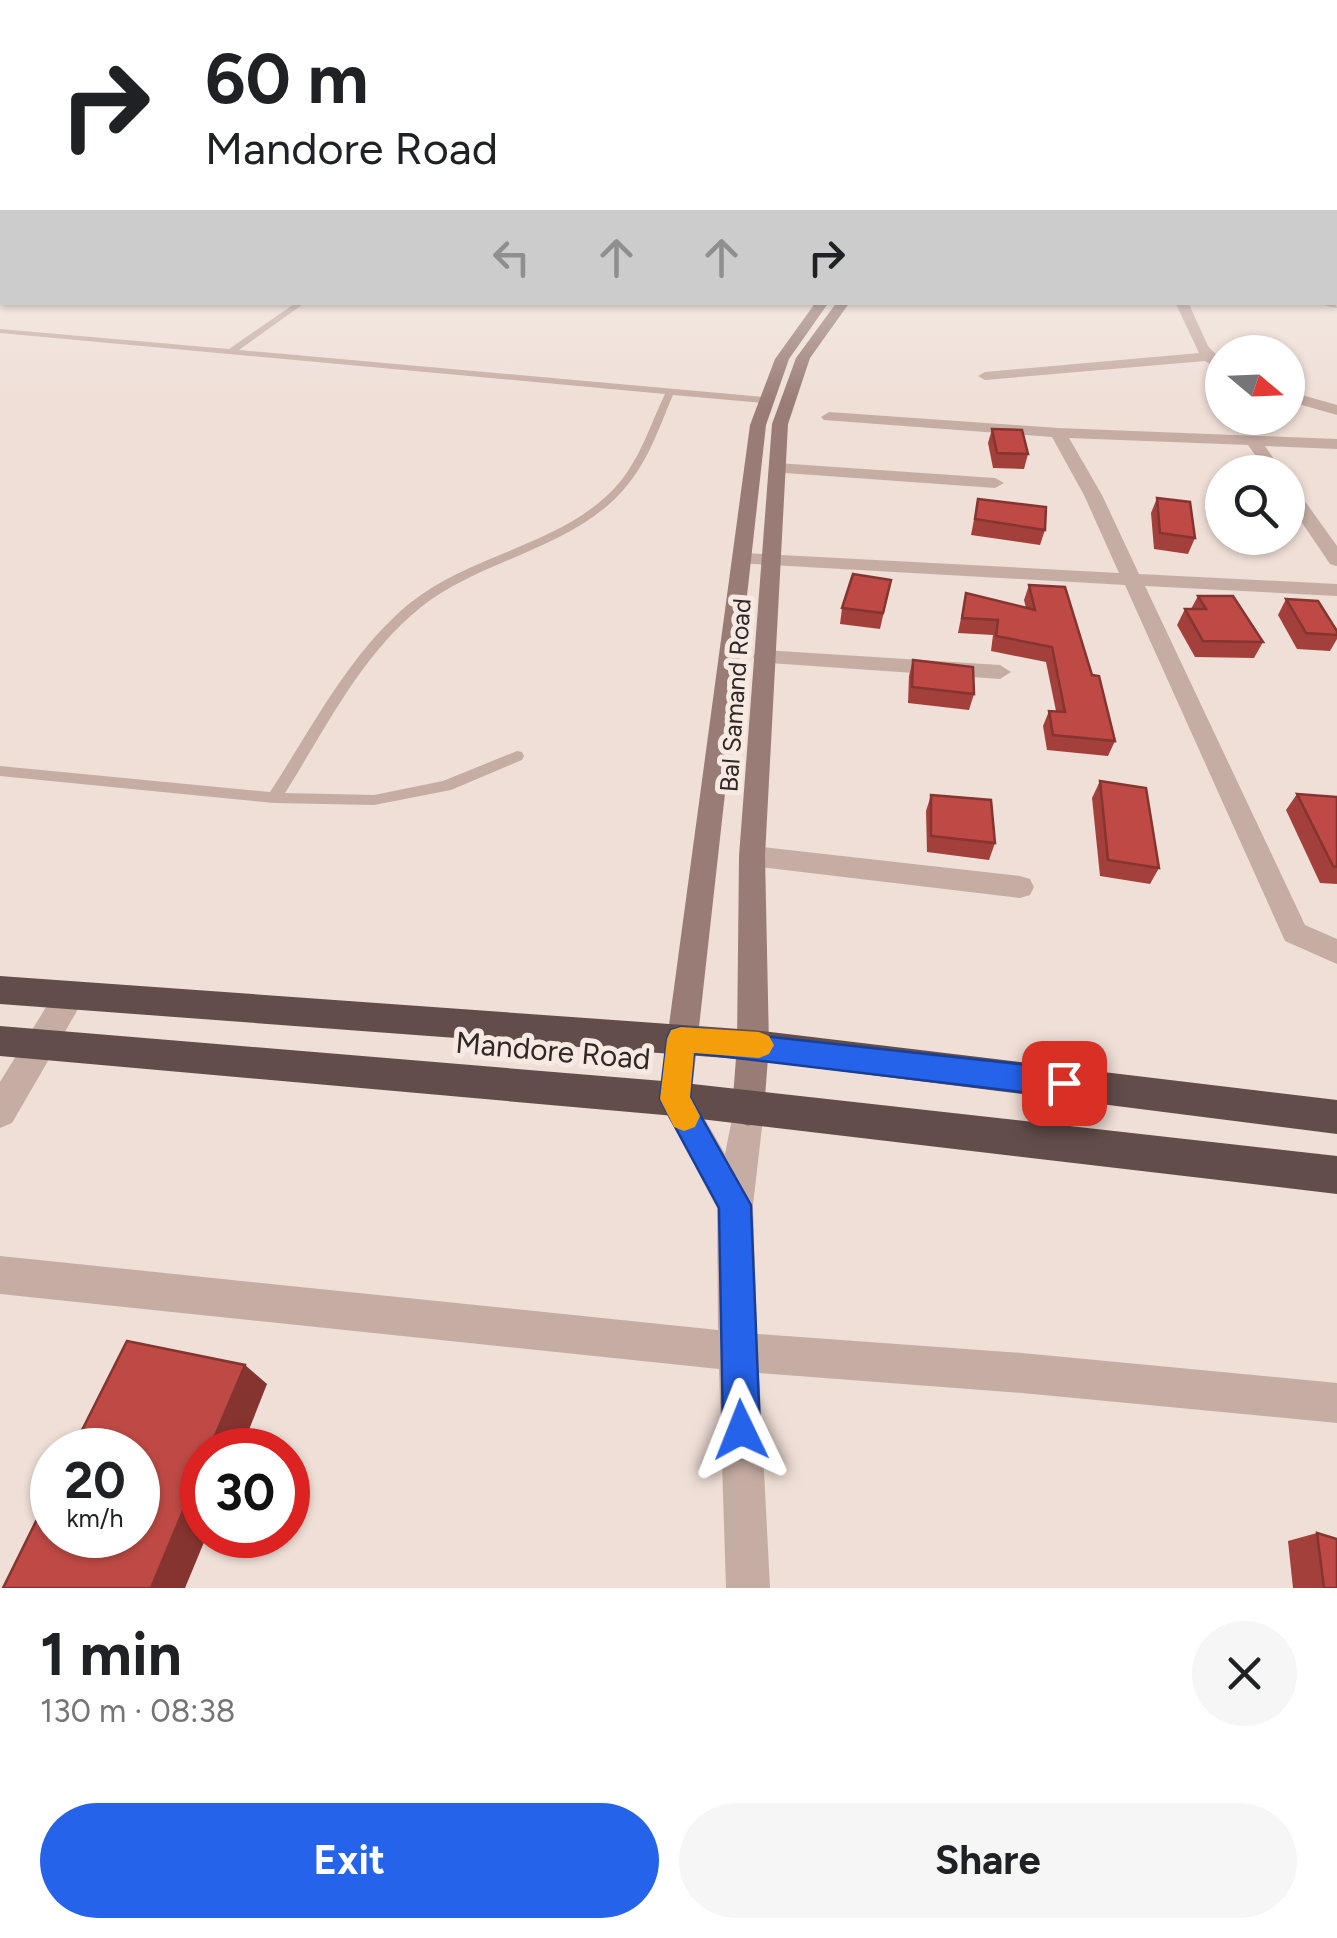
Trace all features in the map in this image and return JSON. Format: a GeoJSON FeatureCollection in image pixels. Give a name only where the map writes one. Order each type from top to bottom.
{"type":"FeatureCollection","features":[{"type":"Feature","properties":{"kind":"highway","name":"Mandore Road"},"geometry":{"type":"LineString","coordinates":[[0,990],[753,1044],[1337,1116]]}},
{"type":"Feature","properties":{"kind":"highway","name":"Mandore Road"},"geometry":{"type":"LineString","coordinates":[[0,1041],[675,1099],[1337,1175]]}},
{"type":"Feature","properties":{"kind":"main road","name":"Bal Samand Road"},"geometry":{"type":"LineString","coordinates":[[675,1099],[764,400],[795,338],[820,305]]}},
{"type":"Feature","properties":{"kind":"main road","name":"Bal Samand Road"},"geometry":{"type":"LineString","coordinates":[[748,1110],[753,1044],[752,856],[769,560],[784,401],[812,344],[842,305]]}},
{"type":"Feature","properties":{"kind":"street"},"geometry":{"type":"LineString","coordinates":[[1182,305],[1205,353]]}},
{"type":"Feature","properties":{"kind":"street"},"geometry":{"type":"LineString","coordinates":[[984,376],[1205,357]]}},
{"type":"Feature","properties":{"kind":"street"},"geometry":{"type":"LineString","coordinates":[[1305,401],[1337,410]]}},
{"type":"Feature","properties":{"kind":"street"},"geometry":{"type":"LineString","coordinates":[[829,416],[1058,433],[1337,444]]}},
{"type":"Feature","properties":{"kind":"street"},"geometry":{"type":"LineString","coordinates":[[1058,433],[1132,579],[1295,934],[1320,948],[1337,952]]}},
{"type":"Feature","properties":{"kind":"street"},"geometry":{"type":"LineString","coordinates":[[1252,441],[1262,455]]}},
{"type":"Feature","properties":{"kind":"street"},"geometry":{"type":"LineString","coordinates":[[777,468],[996,483]]}},
{"type":"Feature","properties":{"kind":"street"},"geometry":{"type":"LineString","coordinates":[[1305,514],[1337,560]]}},
{"type":"Feature","properties":{"kind":"street"},"geometry":{"type":"LineString","coordinates":[[744,560],[1337,590]]}},
{"type":"Feature","properties":{"kind":"street"},"geometry":{"type":"LineString","coordinates":[[764,657],[1000,672]]}},
{"type":"Feature","properties":{"kind":"street"},"geometry":{"type":"LineString","coordinates":[[752,856],[1020,886]]}},
{"type":"Feature","properties":{"kind":"street"},"geometry":{"type":"LineString","coordinates":[[0,1112],[70,994]]}},
{"type":"Feature","properties":{"kind":"street"},"geometry":{"type":"LineString","coordinates":[[675,1099],[735,1205]]}},
{"type":"Feature","properties":{"kind":"street"},"geometry":{"type":"LineString","coordinates":[[748,1110],[735,1205],[748,1588]]}},
{"type":"Feature","properties":{"kind":"street"},"geometry":{"type":"LineString","coordinates":[[0,1276],[738,1352],[1022,1373],[1337,1403]]}},
{"type":"Feature","properties":{"kind":"lane"},"geometry":{"type":"LineString","coordinates":[[230,352],[299,305]]}},
{"type":"Feature","properties":{"kind":"lane"},"geometry":{"type":"LineString","coordinates":[[1,332],[764,400]]}},
{"type":"Feature","properties":{"kind":"lane"},"geometry":{"type":"LineString","coordinates":[[274,798],[384,635],[436,589],[573,523],[618,492],[670,392]]}},
{"type":"Feature","properties":{"kind":"lane"},"geometry":{"type":"LineString","coordinates":[[0,772],[274,798],[374,800],[446,786],[516,756]]}},
{"type":"Feature","properties":{"kind":"building"},"geometry":{"type":"Polygon","coordinates":[[[992,429],[1022,430],[1028,454],[997,453],[992,429]]]}},
{"type":"Feature","properties":{"kind":"building"},"geometry":{"type":"Polygon","coordinates":[[[1157,498],[1190,502],[1195,538],[1160,533],[1157,498]]]}},
{"type":"Feature","properties":{"kind":"building"},"geometry":{"type":"Polygon","coordinates":[[[978,499],[1046,507],[1045,530],[975,519],[978,499]]]}},
{"type":"Feature","properties":{"kind":"building"},"geometry":{"type":"Polygon","coordinates":[[[853,574],[891,580],[883,613],[842,608],[853,574]]]}},
{"type":"Feature","properties":{"kind":"building"},"geometry":{"type":"Polygon","coordinates":[[[1029,585],[1065,587],[1092,675],[1099,676],[1115,741],[1053,735],[1049,711],[1065,712],[1052,647],[996,636],[998,620],[962,618],[966,593],[1035,610],[1029,585]]]}},
{"type":"Feature","properties":{"kind":"building"},"geometry":{"type":"Polygon","coordinates":[[[1198,596],[1233,596],[1263,642],[1203,641],[1185,609],[1206,609],[1198,596]]]}},
{"type":"Feature","properties":{"kind":"building"},"geometry":{"type":"Polygon","coordinates":[[[1286,599],[1318,601],[1337,635],[1306,633],[1286,599]]]}},
{"type":"Feature","properties":{"kind":"building"},"geometry":{"type":"Polygon","coordinates":[[[913,660],[973,667],[974,694],[912,687],[913,660]]]}},
{"type":"Feature","properties":{"kind":"building"},"geometry":{"type":"Polygon","coordinates":[[[1100,781],[1146,788],[1159,868],[1108,860],[1100,781]]]}},
{"type":"Feature","properties":{"kind":"building"},"geometry":{"type":"Polygon","coordinates":[[[1297,794],[1337,797],[1337,867],[1333,866],[1297,794]]]}},
{"type":"Feature","properties":{"kind":"building"},"geometry":{"type":"Polygon","coordinates":[[[931,795],[991,800],[995,843],[931,836],[931,795]]]}},
{"type":"Feature","properties":{"kind":"building"},"geometry":{"type":"Polygon","coordinates":[[[127,1341],[245,1365],[218,1428],[180,1428],[180,1518],[151,1588],[3,1588],[30,1533],[30,1558],[160,1558],[160,1428],[83,1428],[127,1341]]]}},
{"type":"Feature","properties":{"kind":"building"},"geometry":{"type":"Polygon","coordinates":[[[1317,1533],[1337,1539],[1337,1588],[1324,1588],[1317,1533]]]}},
{"type":"Feature","properties":{"kind":"slow traffic"},"geometry":{"type":"LineString","coordinates":[[684,1116],[675,1099],[681,1039],[759,1045]]}},
{"type":"Feature","properties":{"kind":"route"},"geometry":{"type":"LineString","coordinates":[[741,1430],[735,1205],[675,1099],[681,1039],[753,1044],[1064,1083]]}}]}
